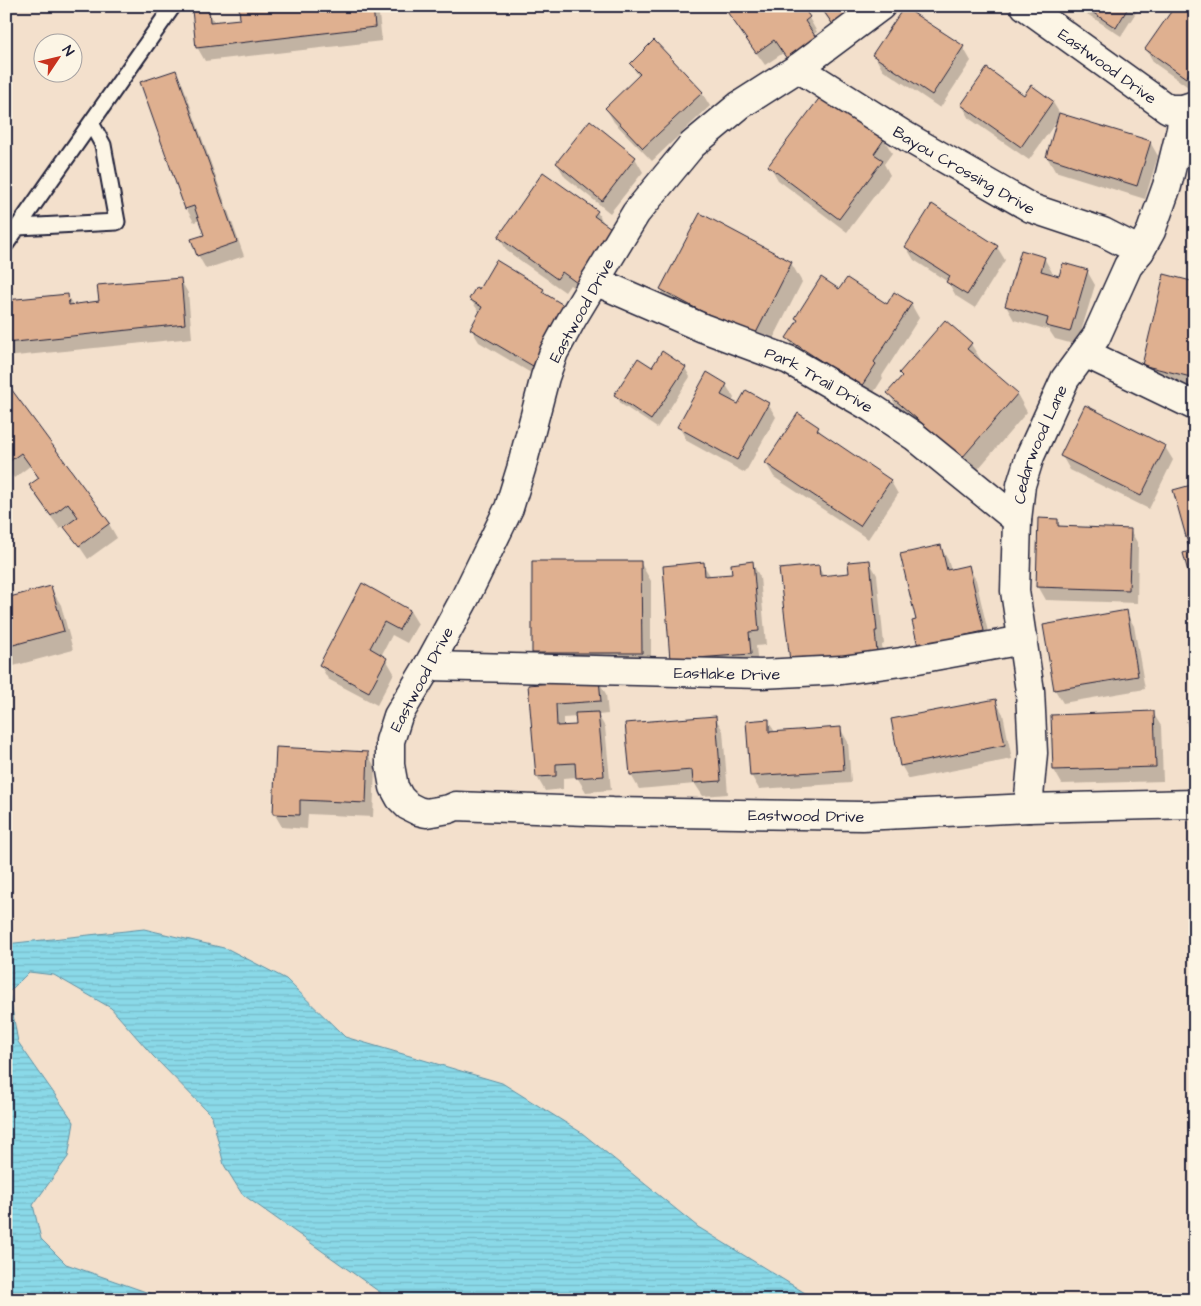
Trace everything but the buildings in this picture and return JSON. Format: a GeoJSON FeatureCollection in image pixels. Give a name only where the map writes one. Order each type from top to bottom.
{"type":"FeatureCollection","features":[{"type":"Feature","properties":{"kind":"street","name":"Eastwood Drive"},"geometry":{"type":"LineString","coordinates":[[881,6],[798,68],[740,105],[692,146],[636,213],[554,352],[545,377],[509,508],[428,666],[398,716],[390,741],[390,764],[394,787],[400,798],[408,806],[426,813],[456,806],[623,812],[862,816],[1028,808],[1195,804]]}},
{"type":"Feature","properties":{"kind":"street","name":"Eastwood Drive"},"geometry":{"type":"LineString","coordinates":[[1025,6],[1168,109],[1189,107]]}},
{"type":"Feature","properties":{"kind":"street","name":"Bayou Crossing Drive"},"geometry":{"type":"LineString","coordinates":[[798,68],[907,137],[1031,208],[1103,232],[1140,251]]}},
{"type":"Feature","properties":{"kind":"street","name":"Cedarwood Lane"},"geometry":{"type":"LineString","coordinates":[[1028,808],[1032,753],[1030,691],[1015,591],[1017,520],[1022,485],[1030,456],[1065,379],[1096,337],[1128,266],[1140,251],[1151,231],[1167,186],[1181,130],[1189,107]]}},
{"type":"Feature","properties":{"kind":"street","name":"Park Trail Drive"},"geometry":{"type":"LineString","coordinates":[[595,281],[703,328],[789,360],[872,408],[914,436],[1017,520]]}},
{"type":"Feature","properties":{"kind":"street"},"geometry":{"type":"LineString","coordinates":[[1085,353],[1195,406]]}},
{"type":"Feature","properties":{"kind":"street","name":"Eastlake Drive"},"geometry":{"type":"LineString","coordinates":[[428,666],[761,674],[842,670],[901,662],[1023,640]]}},
{"type":"Feature","properties":{"kind":"lane"},"geometry":{"type":"LineString","coordinates":[[6,244],[173,6]]}},
{"type":"Feature","properties":{"kind":"lane"},"geometry":{"type":"LineString","coordinates":[[18,228],[117,222],[103,145],[91,123]]}},
{"type":"Feature","properties":{"kind":"water"},"geometry":{"type":"Polygon","coordinates":[[[144,929],[228,949],[286,979],[345,1037],[502,1083],[582,1133],[698,1227],[810,1296],[812,1300],[379,1300],[381,1293],[242,1194],[224,1165],[212,1116],[153,1056],[111,1008],[54,975],[29,972],[9,992],[18,1042],[74,1122],[68,1157],[33,1205],[41,1239],[66,1264],[169,1300],[6,1300],[6,944],[144,929]]]}}]}
